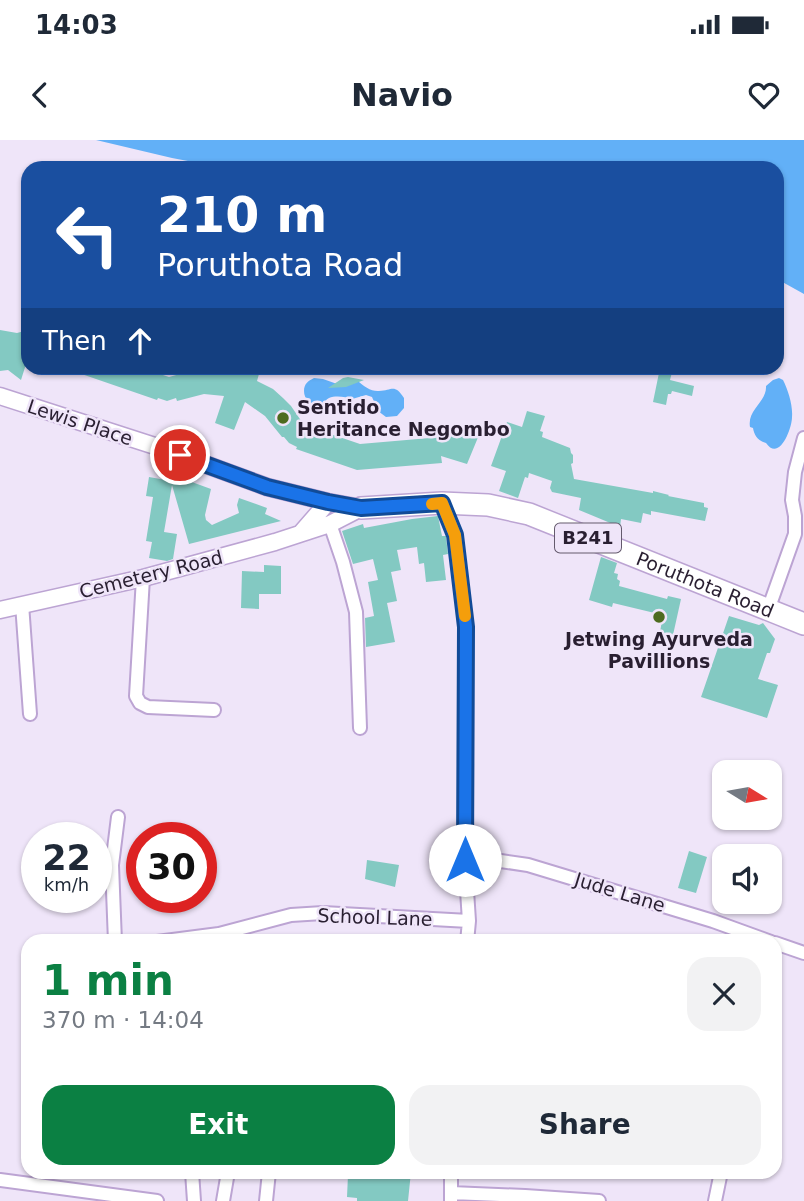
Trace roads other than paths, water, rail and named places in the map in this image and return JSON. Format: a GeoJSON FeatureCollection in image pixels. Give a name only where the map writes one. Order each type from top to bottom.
{"type":"FeatureCollection","features":[{"type":"Feature","properties":{"kind":"main road","name":"Poruthota Road"},"geometry":{"type":"LineString","coordinates":[[361,508],[442,503],[488,505],[529,514],[804,624]]}},
{"type":"Feature","properties":{"kind":"street","name":"Lewis Place"},"geometry":{"type":"LineString","coordinates":[[0,396],[158,447],[267,487],[361,508]]}},
{"type":"Feature","properties":{"kind":"street"},"geometry":{"type":"LineString","coordinates":[[768,610],[795,534],[796,516],[792,500],[795,472],[804,438]]}},
{"type":"Feature","properties":{"kind":"street"},"geometry":{"type":"LineString","coordinates":[[301,533],[328,502]]}},
{"type":"Feature","properties":{"kind":"street"},"geometry":{"type":"LineString","coordinates":[[442,503],[455,535],[466,627],[465,860],[468,934]]}},
{"type":"Feature","properties":{"kind":"street","name":"Cemetery Road"},"geometry":{"type":"LineString","coordinates":[[0,610],[142,578],[330,524],[361,508]]}},
{"type":"Feature","properties":{"kind":"street"},"geometry":{"type":"LineString","coordinates":[[330,524],[344,562],[356,612],[360,728]]}},
{"type":"Feature","properties":{"kind":"street"},"geometry":{"type":"LineString","coordinates":[[142,578],[136,696],[140,703],[148,707],[214,710]]}},
{"type":"Feature","properties":{"kind":"street"},"geometry":{"type":"LineString","coordinates":[[22,604],[30,714]]}},
{"type":"Feature","properties":{"kind":"street"},"geometry":{"type":"LineString","coordinates":[[116,934],[112,865],[118,817]]}},
{"type":"Feature","properties":{"kind":"street","name":"Jude Lane"},"geometry":{"type":"LineString","coordinates":[[465,860],[494,860],[528,865],[750,934]]}},
{"type":"Feature","properties":{"kind":"street","name":"School Lane"},"geometry":{"type":"LineString","coordinates":[[219,934],[292,915],[323,913],[469,921]]}},
{"type":"Feature","properties":{"kind":"street","name":"Jude Lane"},"geometry":{"type":"LineString","coordinates":[[782,945],[804,953]]}},
{"type":"Feature","properties":{"kind":"street"},"geometry":{"type":"LineString","coordinates":[[192,1179],[194,1201]]}},
{"type":"Feature","properties":{"kind":"street"},"geometry":{"type":"LineString","coordinates":[[223,1201],[227,1179]]}},
{"type":"Feature","properties":{"kind":"street"},"geometry":{"type":"LineString","coordinates":[[266,1201],[268,1179]]}},
{"type":"Feature","properties":{"kind":"street"},"geometry":{"type":"LineString","coordinates":[[451,1179],[451,1197],[525,1196],[599,1201]]}},
{"type":"Feature","properties":{"kind":"street"},"geometry":{"type":"LineString","coordinates":[[715,1201],[720,1179]]}},
{"type":"Feature","properties":{"kind":"street"},"geometry":{"type":"LineString","coordinates":[[0,1185],[0,1180],[157,1201]]}},
{"type":"Feature","properties":{"kind":"water"},"geometry":{"type":"Polygon","coordinates":[[[96,140],[804,140],[804,294],[784,283],[784,161],[188,161],[96,140]]]}},
{"type":"Feature","properties":{"kind":"water"},"geometry":{"type":"Polygon","coordinates":[[[314,378],[340,385],[358,381],[376,391],[395,389],[404,398],[404,408],[397,416],[386,417],[378,411],[372,397],[366,395],[352,399],[332,397],[323,404],[314,404],[307,400],[304,391],[307,383],[314,378]]]}},
{"type":"Feature","properties":{"kind":"water"},"geometry":{"type":"Polygon","coordinates":[[[779,378],[783,380],[788,393],[792,417],[784,442],[776,449],[757,437],[750,427],[750,421],[751,415],[764,397],[766,386],[779,378]]]}},
{"type":"Feature","properties":{"kind":"place","name":"Sentido Heritance Negombo"},"geometry":{"type":"Point","coordinates":[283,418]}},
{"type":"Feature","properties":{"kind":"place","name":"Jetwing Ayurveda Pavillions"},"geometry":{"type":"Point","coordinates":[659,617]}}]}
